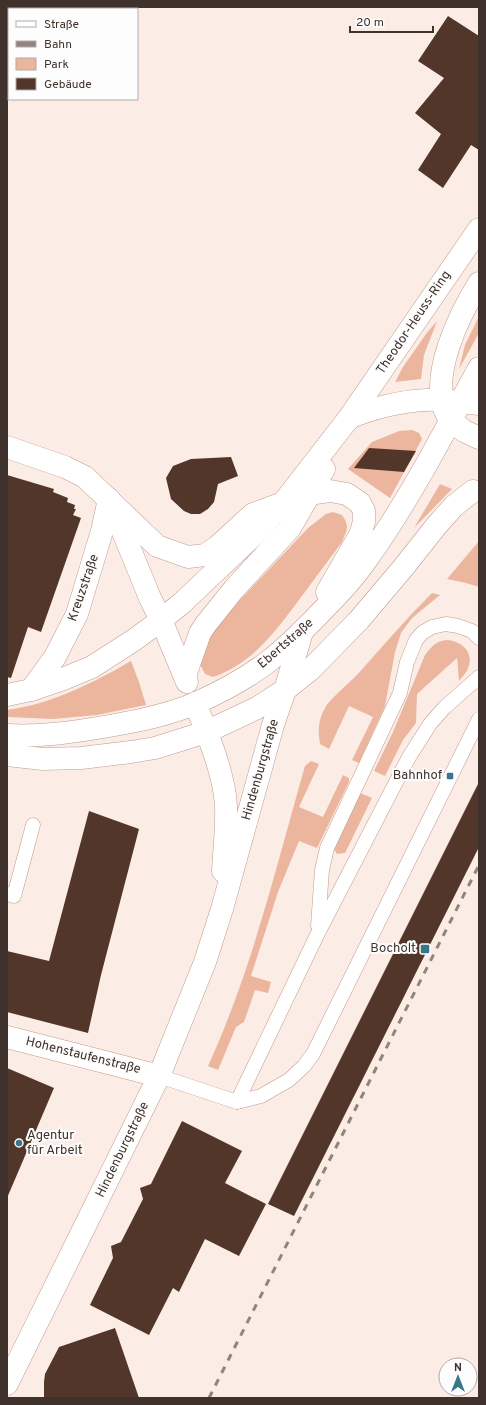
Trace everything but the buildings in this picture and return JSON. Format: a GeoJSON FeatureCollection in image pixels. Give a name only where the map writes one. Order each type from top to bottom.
{"type":"FeatureCollection","features":[{"type":"Feature","properties":{"kind":"main road","name":"Theodor-Heuss-Ring"},"geometry":{"type":"LineString","coordinates":[[349,418],[479,229]]}},
{"type":"Feature","properties":{"kind":"main road"},"geometry":{"type":"LineString","coordinates":[[479,283],[462,315],[443,361],[441,384],[458,406],[464,431],[479,438]]}},
{"type":"Feature","properties":{"kind":"main road"},"geometry":{"type":"LineString","coordinates":[[458,406],[479,368]]}},
{"type":"Feature","properties":{"kind":"main road"},"geometry":{"type":"LineString","coordinates":[[7,694],[31,690],[63,679],[92,666],[134,640],[161,620],[182,603],[258,531],[286,500],[349,418],[369,410],[424,400],[458,406]]}},
{"type":"Feature","properties":{"kind":"main road","name":"Ebertstraße"},"geometry":{"type":"LineString","coordinates":[[7,735],[28,736],[78,732],[145,720],[195,703],[241,680],[268,662],[302,632],[342,590],[368,558],[408,498],[458,406]]}},
{"type":"Feature","properties":{"kind":"main road"},"geometry":{"type":"LineString","coordinates":[[185,676],[200,633],[234,589],[290,528],[333,456],[349,418]]}},
{"type":"Feature","properties":{"kind":"main road"},"geometry":{"type":"LineString","coordinates":[[7,447],[65,467],[85,477],[157,546],[188,557],[205,555],[217,547],[253,514],[286,500],[310,493],[330,491],[347,494],[360,503],[364,511],[364,521],[361,533],[302,632]]}},
{"type":"Feature","properties":{"kind":"main road"},"geometry":{"type":"LineString","coordinates":[[7,755],[43,759],[81,758],[155,748],[206,732],[257,708],[285,690],[310,670],[359,620],[454,506],[476,489]]}},
{"type":"Feature","properties":{"kind":"main road"},"geometry":{"type":"LineString","coordinates":[[109,499],[150,598],[161,620]]}},
{"type":"Feature","properties":{"kind":"main road","name":"Kreuzstraße"},"geometry":{"type":"LineString","coordinates":[[31,690],[55,657],[78,614],[102,531],[109,499]]}},
{"type":"Feature","properties":{"kind":"main road","name":"Hindenburgstraße"},"geometry":{"type":"LineString","coordinates":[[161,620],[185,676],[221,778],[226,806],[222,909]]}},
{"type":"Feature","properties":{"kind":"main road","name":"Hindenburgstraße"},"geometry":{"type":"LineString","coordinates":[[7,1384],[159,1076],[205,962],[222,909],[273,726],[302,632]]}},
{"type":"Feature","properties":{"kind":"main road","name":"Hohenstaufenstraße"},"geometry":{"type":"LineString","coordinates":[[7,1037],[159,1076]]}},
{"type":"Feature","properties":{"kind":"lane"},"geometry":{"type":"LineString","coordinates":[[318,933],[322,870],[327,848],[400,693],[407,662],[416,640],[422,633],[432,627],[446,624],[472,631],[479,638]]}},
{"type":"Feature","properties":{"kind":"lane"},"geometry":{"type":"LineString","coordinates":[[237,1102],[318,933],[409,757],[430,724],[444,708],[479,677]]}},
{"type":"Feature","properties":{"kind":"lane"},"geometry":{"type":"LineString","coordinates":[[159,1076],[237,1102],[261,1096],[290,1080],[304,1066],[313,1054],[479,719]]}},
{"type":"Feature","properties":{"kind":"lane"},"geometry":{"type":"LineString","coordinates":[[7,894],[14,896],[33,825]]}},
{"type":"Feature","properties":{"kind":"green space"},"geometry":{"type":"Polygon","coordinates":[[[479,316],[479,333],[459,369],[465,345],[479,316]]]}},
{"type":"Feature","properties":{"kind":"green space"},"geometry":{"type":"Polygon","coordinates":[[[437,321],[424,355],[421,379],[395,382],[403,367],[437,321]]]}},
{"type":"Feature","properties":{"kind":"green space"},"geometry":{"type":"Polygon","coordinates":[[[412,430],[419,433],[422,439],[390,498],[348,469],[372,442],[399,431],[412,430]]]}},
{"type":"Feature","properties":{"kind":"green space"},"geometry":{"type":"Polygon","coordinates":[[[440,484],[452,489],[414,528],[440,484]]]}},
{"type":"Feature","properties":{"kind":"green space"},"geometry":{"type":"Polygon","coordinates":[[[333,512],[342,515],[347,525],[342,542],[283,621],[264,644],[241,663],[228,671],[213,677],[205,674],[200,664],[210,635],[224,617],[308,528],[326,514],[333,512]]]}},
{"type":"Feature","properties":{"kind":"green space"},"geometry":{"type":"Polygon","coordinates":[[[479,541],[479,587],[447,579],[479,541]]]}},
{"type":"Feature","properties":{"kind":"green space"},"geometry":{"type":"Polygon","coordinates":[[[432,593],[440,595],[412,618],[401,633],[395,652],[385,706],[359,763],[352,760],[373,717],[349,706],[329,749],[320,744],[320,721],[327,705],[357,675],[432,593]]]}},
{"type":"Feature","properties":{"kind":"green space"},"geometry":{"type":"Polygon","coordinates":[[[447,640],[462,645],[468,652],[470,662],[467,671],[459,681],[457,658],[417,694],[416,723],[403,740],[385,776],[374,771],[393,732],[425,655],[434,644],[447,640]]]}},
{"type":"Feature","properties":{"kind":"green space"},"geometry":{"type":"Polygon","coordinates":[[[131,661],[146,705],[97,715],[53,719],[7,717],[7,710],[56,698],[87,685],[131,661]]]}},
{"type":"Feature","properties":{"kind":"green space"},"geometry":{"type":"Polygon","coordinates":[[[311,761],[319,764],[299,807],[323,817],[343,775],[349,778],[349,782],[317,848],[299,841],[278,892],[251,976],[271,982],[268,993],[255,990],[244,1022],[236,1027],[218,1070],[208,1066],[238,993],[262,918],[305,766],[311,761]]]}},
{"type":"Feature","properties":{"kind":"green space"},"geometry":{"type":"Polygon","coordinates":[[[360,793],[372,798],[345,853],[337,854],[334,849],[360,793]]]}},
{"type":"Feature","properties":{"kind":"railway"},"geometry":{"type":"LineString","coordinates":[[209,1398],[479,865]]}},
{"type":"Feature","properties":{"kind":"place","name":"Bahnhof"},"geometry":{"type":"Point","coordinates":[450,776]}},
{"type":"Feature","properties":{"kind":"place","name":"Bocholt"},"geometry":{"type":"Point","coordinates":[425,949]}},
{"type":"Feature","properties":{"kind":"place","name":"Agentur für Arbeit"},"geometry":{"type":"Point","coordinates":[19,1143]}}]}
